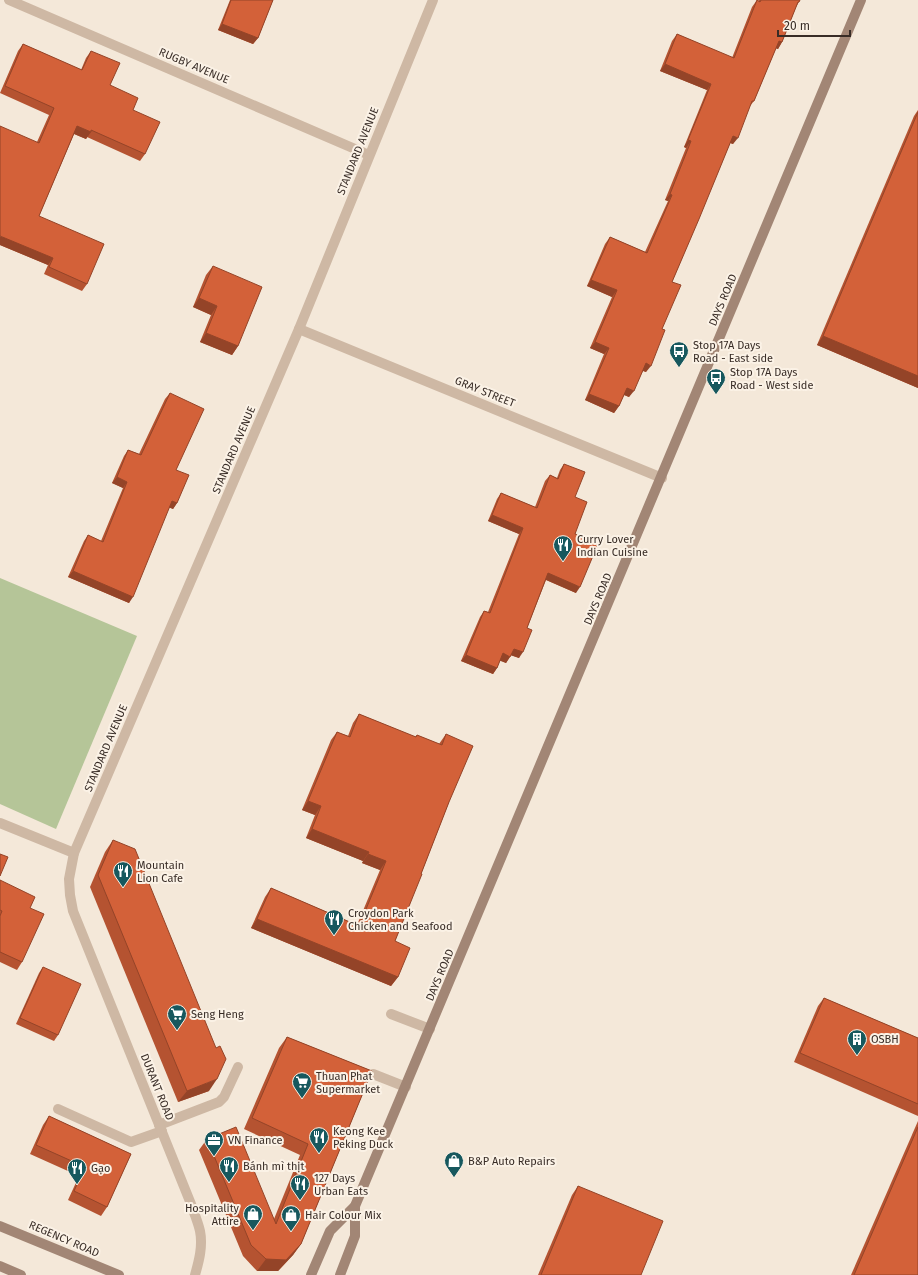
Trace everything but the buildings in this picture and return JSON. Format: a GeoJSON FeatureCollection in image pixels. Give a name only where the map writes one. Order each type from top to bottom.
{"type":"FeatureCollection","features":[{"type":"Feature","properties":{"kind":"main road","name":"DAYS ROAD"},"geometry":{"type":"LineString","coordinates":[[340,1275],[354,1236],[355,1206],[662,478],[861,0]]}},
{"type":"Feature","properties":{"kind":"main road","name":"DAYS ROAD"},"geometry":{"type":"LineString","coordinates":[[311,1275],[330,1231],[355,1206]]}},
{"type":"Feature","properties":{"kind":"main road","name":"REGENCY ROAD"},"geometry":{"type":"LineString","coordinates":[[0,1226],[118,1275]]}},
{"type":"Feature","properties":{"kind":"main road"},"geometry":{"type":"LineString","coordinates":[[0,1266],[21,1275]]}},
{"type":"Feature","properties":{"kind":"street","name":"RUGBY AVENUE"},"geometry":{"type":"LineString","coordinates":[[9,0],[369,155]]}},
{"type":"Feature","properties":{"kind":"street","name":"STANDARD AVENUE"},"geometry":{"type":"LineString","coordinates":[[73,911],[69,879],[74,853],[299,329],[433,0]]}},
{"type":"Feature","properties":{"kind":"street","name":"GRAY STREET"},"geometry":{"type":"LineString","coordinates":[[299,329],[662,478]]}},
{"type":"Feature","properties":{"kind":"street"},"geometry":{"type":"LineString","coordinates":[[0,822],[74,853]]}},
{"type":"Feature","properties":{"kind":"street","name":"DURANT ROAD"},"geometry":{"type":"LineString","coordinates":[[73,911],[192,1204],[200,1231],[201,1244],[200,1259],[195,1275]]}},
{"type":"Feature","properties":{"kind":"street"},"geometry":{"type":"LineString","coordinates":[[391,1014],[430,1029]]}},
{"type":"Feature","properties":{"kind":"street"},"geometry":{"type":"LineString","coordinates":[[58,1109],[131,1142],[219,1102],[224,1098],[238,1067]]}},
{"type":"Feature","properties":{"kind":"street"},"geometry":{"type":"LineString","coordinates":[[373,1074],[406,1087]]}},
{"type":"Feature","properties":{"kind":"green space"},"geometry":{"type":"Polygon","coordinates":[[[0,578],[137,636],[56,829],[0,804],[0,578]]]}},
{"type":"Feature","properties":{"kind":"place","name":"Stop 17A Days Road - East side"},"geometry":{"type":"Point","coordinates":[679,368]}},
{"type":"Feature","properties":{"kind":"place","name":"Stop 17A Days Road - West side"},"geometry":{"type":"Point","coordinates":[716,395]}},
{"type":"Feature","properties":{"kind":"place","name":"Curry Lover Indian Cuisine"},"geometry":{"type":"Point","coordinates":[563,562]}},
{"type":"Feature","properties":{"kind":"place","name":"Mountain Lion Cafe"},"geometry":{"type":"Point","coordinates":[123,888]}},
{"type":"Feature","properties":{"kind":"place","name":"Croydon Park Chicken and Seafood"},"geometry":{"type":"Point","coordinates":[334,936]}},
{"type":"Feature","properties":{"kind":"place","name":"Seng Heng"},"geometry":{"type":"Point","coordinates":[177,1031]}},
{"type":"Feature","properties":{"kind":"place","name":"OSBH"},"geometry":{"type":"Point","coordinates":[857,1056]}},
{"type":"Feature","properties":{"kind":"place","name":"Thuan Phat Supermarket"},"geometry":{"type":"Point","coordinates":[302,1099]}},
{"type":"Feature","properties":{"kind":"place","name":"Keong Kee Peking Duck"},"geometry":{"type":"Point","coordinates":[319,1154]}},
{"type":"Feature","properties":{"kind":"place","name":"VN Finance"},"geometry":{"type":"Point","coordinates":[214,1157]}},
{"type":"Feature","properties":{"kind":"place","name":"B&P Auto Repairs"},"geometry":{"type":"Point","coordinates":[454,1178]}},
{"type":"Feature","properties":{"kind":"place","name":"Bánh mì thịt"},"geometry":{"type":"Point","coordinates":[229,1183]}},
{"type":"Feature","properties":{"kind":"place","name":"Gạo"},"geometry":{"type":"Point","coordinates":[77,1185]}},
{"type":"Feature","properties":{"kind":"place","name":"127 Days Urban Eats"},"geometry":{"type":"Point","coordinates":[300,1201]}},
{"type":"Feature","properties":{"kind":"place","name":"Hospitality Attire"},"geometry":{"type":"Point","coordinates":[253,1231]}},
{"type":"Feature","properties":{"kind":"place","name":"Hair Colour Mix"},"geometry":{"type":"Point","coordinates":[291,1232]}}]}
